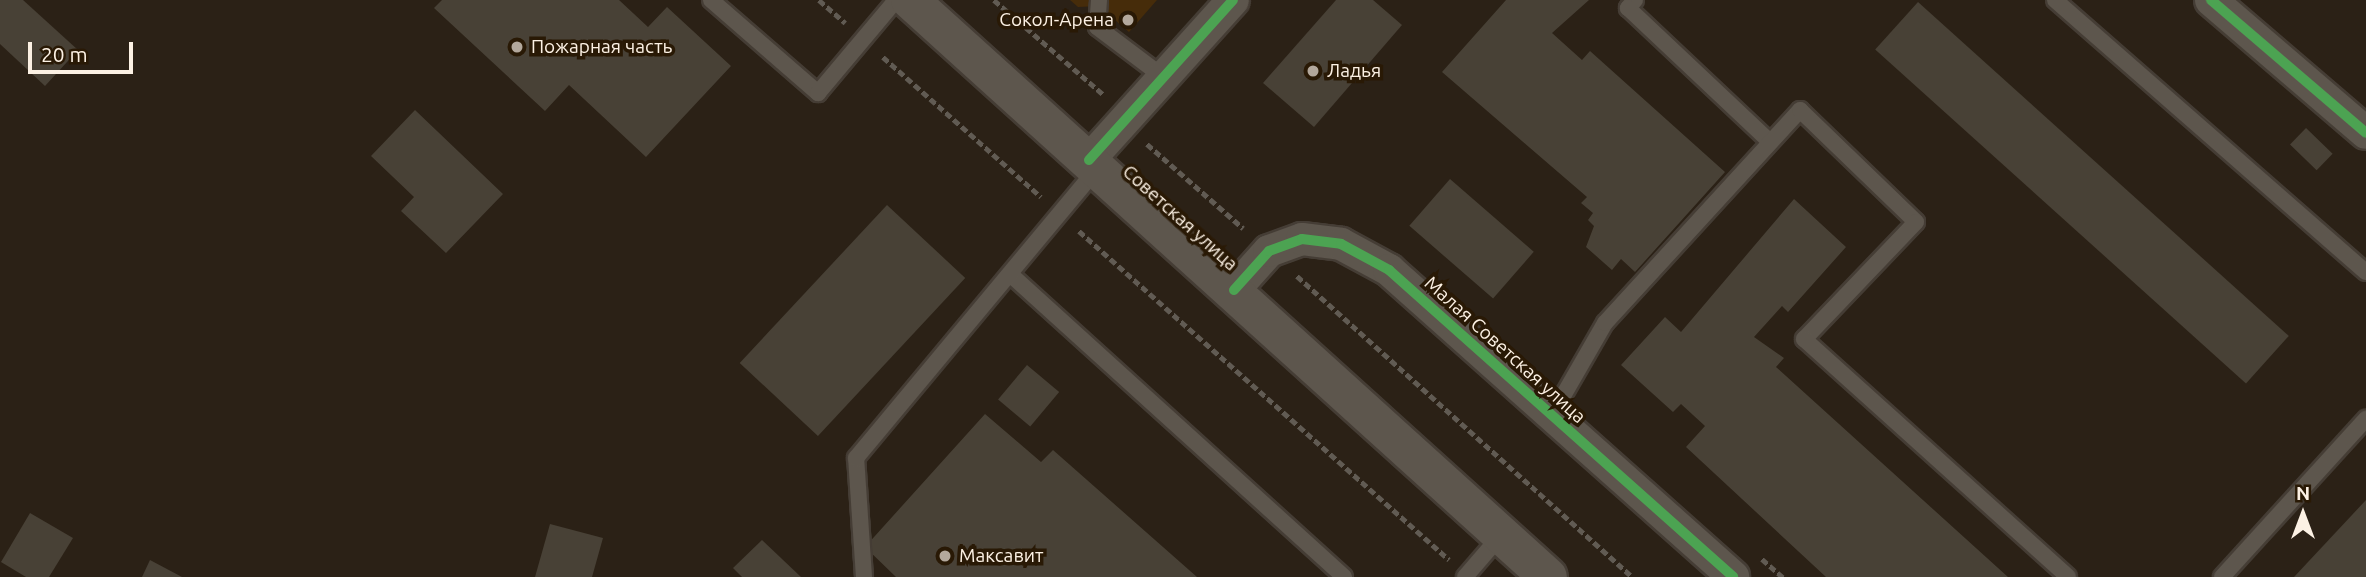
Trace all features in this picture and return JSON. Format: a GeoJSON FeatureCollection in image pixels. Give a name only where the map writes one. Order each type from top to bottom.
{"type":"FeatureCollection","features":[{"type":"Feature","properties":{"kind":"main road","name":"Советская улица"},"geometry":{"type":"LineString","coordinates":[[910,0],[1234,290],[1548,577]]}},
{"type":"Feature","properties":{"kind":"street"},"geometry":{"type":"LineString","coordinates":[[1094,164],[1130,118],[1233,0]]}},
{"type":"Feature","properties":{"kind":"street"},"geometry":{"type":"LineString","coordinates":[[2211,0],[2366,133]]}},
{"type":"Feature","properties":{"kind":"street","name":"Малая Советская улица"},"geometry":{"type":"LineString","coordinates":[[1234,290],[1269,251],[1303,239],[1341,244],[1389,270],[1733,577]]}},
{"type":"Feature","properties":{"kind":"lane"},"geometry":{"type":"LineString","coordinates":[[711,0],[818,93],[896,0]]}},
{"type":"Feature","properties":{"kind":"lane"},"geometry":{"type":"LineString","coordinates":[[1099,0],[1097,27],[1166,79]]}},
{"type":"Feature","properties":{"kind":"lane"},"geometry":{"type":"LineString","coordinates":[[1635,0],[1628,8],[1770,142]]}},
{"type":"Feature","properties":{"kind":"lane"},"geometry":{"type":"LineString","coordinates":[[2055,0],[2366,272]]}},
{"type":"Feature","properties":{"kind":"lane"},"geometry":{"type":"LineString","coordinates":[[1552,415],[1605,323],[1800,110],[1916,222],[1804,339],[2068,577]]}},
{"type":"Feature","properties":{"kind":"lane"},"geometry":{"type":"LineString","coordinates":[[864,577],[856,458],[1010,274],[1094,164]]}},
{"type":"Feature","properties":{"kind":"lane"},"geometry":{"type":"LineString","coordinates":[[1010,274],[1344,577]]}},
{"type":"Feature","properties":{"kind":"lane"},"geometry":{"type":"LineString","coordinates":[[2221,577],[2366,419]]}},
{"type":"Feature","properties":{"kind":"lane"},"geometry":{"type":"LineString","coordinates":[[1461,572],[1502,534]]}},
{"type":"Feature","properties":{"kind":"path"},"geometry":{"type":"LineString","coordinates":[[819,0],[1051,206]]}},
{"type":"Feature","properties":{"kind":"path"},"geometry":{"type":"LineString","coordinates":[[994,0],[1130,118],[1139,136],[1632,577]]}},
{"type":"Feature","properties":{"kind":"path"},"geometry":{"type":"LineString","coordinates":[[1072,225],[1461,572]]}},
{"type":"Feature","properties":{"kind":"shaded area","name":"Сокол-Арена"},"geometry":{"type":"Polygon","coordinates":[[[1070,0],[1157,0],[1129,32],[1099,6],[1078,7],[1070,0]]]}},
{"type":"Feature","properties":{"kind":"building"},"geometry":{"type":"Polygon","coordinates":[[[0,0],[23,0],[78,50],[45,86],[0,44],[0,0]]]}},
{"type":"Feature","properties":{"kind":"building"},"geometry":{"type":"Polygon","coordinates":[[[442,0],[619,0],[648,27],[667,7],[731,66],[646,157],[569,85],[545,111],[434,8],[442,0]]]}},
{"type":"Feature","properties":{"kind":"building"},"geometry":{"type":"Polygon","coordinates":[[[1336,0],[1373,0],[1402,25],[1314,127],[1263,83],[1336,0]]]}},
{"type":"Feature","properties":{"kind":"building"},"geometry":{"type":"Polygon","coordinates":[[[1506,0],[1589,0],[1552,33],[1582,60],[1590,51],[1725,172],[1635,272],[1621,259],[1612,270],[1586,247],[1594,226],[1588,220],[1593,213],[1581,203],[1587,197],[1442,72],[1506,0]]]}},
{"type":"Feature","properties":{"kind":"building"},"geometry":{"type":"Polygon","coordinates":[[[1918,2],[2289,336],[2246,383],[1875,50],[1918,2]]]}},
{"type":"Feature","properties":{"kind":"building"},"geometry":{"type":"Polygon","coordinates":[[[415,110],[503,194],[446,253],[401,211],[414,197],[371,156],[415,110]]]}},
{"type":"Feature","properties":{"kind":"building"},"geometry":{"type":"Polygon","coordinates":[[[2306,128],[2333,154],[2317,170],[2290,145],[2306,128]]]}},
{"type":"Feature","properties":{"kind":"building"},"geometry":{"type":"Polygon","coordinates":[[[1450,179],[1534,252],[1493,299],[1409,226],[1450,179]]]}},
{"type":"Feature","properties":{"kind":"building"},"geometry":{"type":"Polygon","coordinates":[[[1794,199],[1846,247],[1788,312],[1782,306],[1754,337],[1784,358],[1776,367],[2008,577],[1826,577],[1686,447],[1705,426],[1681,404],[1673,412],[1621,365],[1665,317],[1681,332],[1794,199]]]}},
{"type":"Feature","properties":{"kind":"building"},"geometry":{"type":"Polygon","coordinates":[[[887,205],[965,278],[818,436],[740,363],[887,205]]]}},
{"type":"Feature","properties":{"kind":"building"},"geometry":{"type":"Polygon","coordinates":[[[1027,365],[1059,392],[1030,426],[998,399],[1027,365]]]}},
{"type":"Feature","properties":{"kind":"building"},"geometry":{"type":"Polygon","coordinates":[[[985,414],[1041,462],[1053,450],[1197,577],[896,577],[865,547],[985,414]]]}},
{"type":"Feature","properties":{"kind":"building"},"geometry":{"type":"Polygon","coordinates":[[[2366,500],[2366,577],[2294,577],[2366,500]]]}},
{"type":"Feature","properties":{"kind":"building"},"geometry":{"type":"Polygon","coordinates":[[[30,513],[73,538],[49,577],[26,577],[1,562],[30,513]]]}},
{"type":"Feature","properties":{"kind":"building"},"geometry":{"type":"Polygon","coordinates":[[[550,524],[603,538],[592,577],[535,577],[550,524]]]}},
{"type":"Feature","properties":{"kind":"building"},"geometry":{"type":"Polygon","coordinates":[[[762,540],[801,577],[742,577],[733,568],[762,540]]]}},
{"type":"Feature","properties":{"kind":"building"},"geometry":{"type":"Polygon","coordinates":[[[150,560],[182,577],[142,577],[150,560]]]}},
{"type":"Feature","properties":{"kind":"cycle path"},"geometry":{"type":"LineString","coordinates":[[1089,160],[1233,0]]}},
{"type":"Feature","properties":{"kind":"cycle path"},"geometry":{"type":"LineString","coordinates":[[2211,0],[2366,133]]}},
{"type":"Feature","properties":{"kind":"cycle path"},"geometry":{"type":"LineString","coordinates":[[1234,290],[1269,251],[1302,239],[1341,244],[1389,270],[1733,577]]}},
{"type":"Feature","properties":{"kind":"place","name":"Сокол-Арена"},"geometry":{"type":"Point","coordinates":[1128,20]}},
{"type":"Feature","properties":{"kind":"place","name":"Пожарная часть"},"geometry":{"type":"Point","coordinates":[517,47]}},
{"type":"Feature","properties":{"kind":"place","name":"Ладья"},"geometry":{"type":"Point","coordinates":[1313,71]}},
{"type":"Feature","properties":{"kind":"place","name":"Максавит"},"geometry":{"type":"Point","coordinates":[945,556]}}]}
